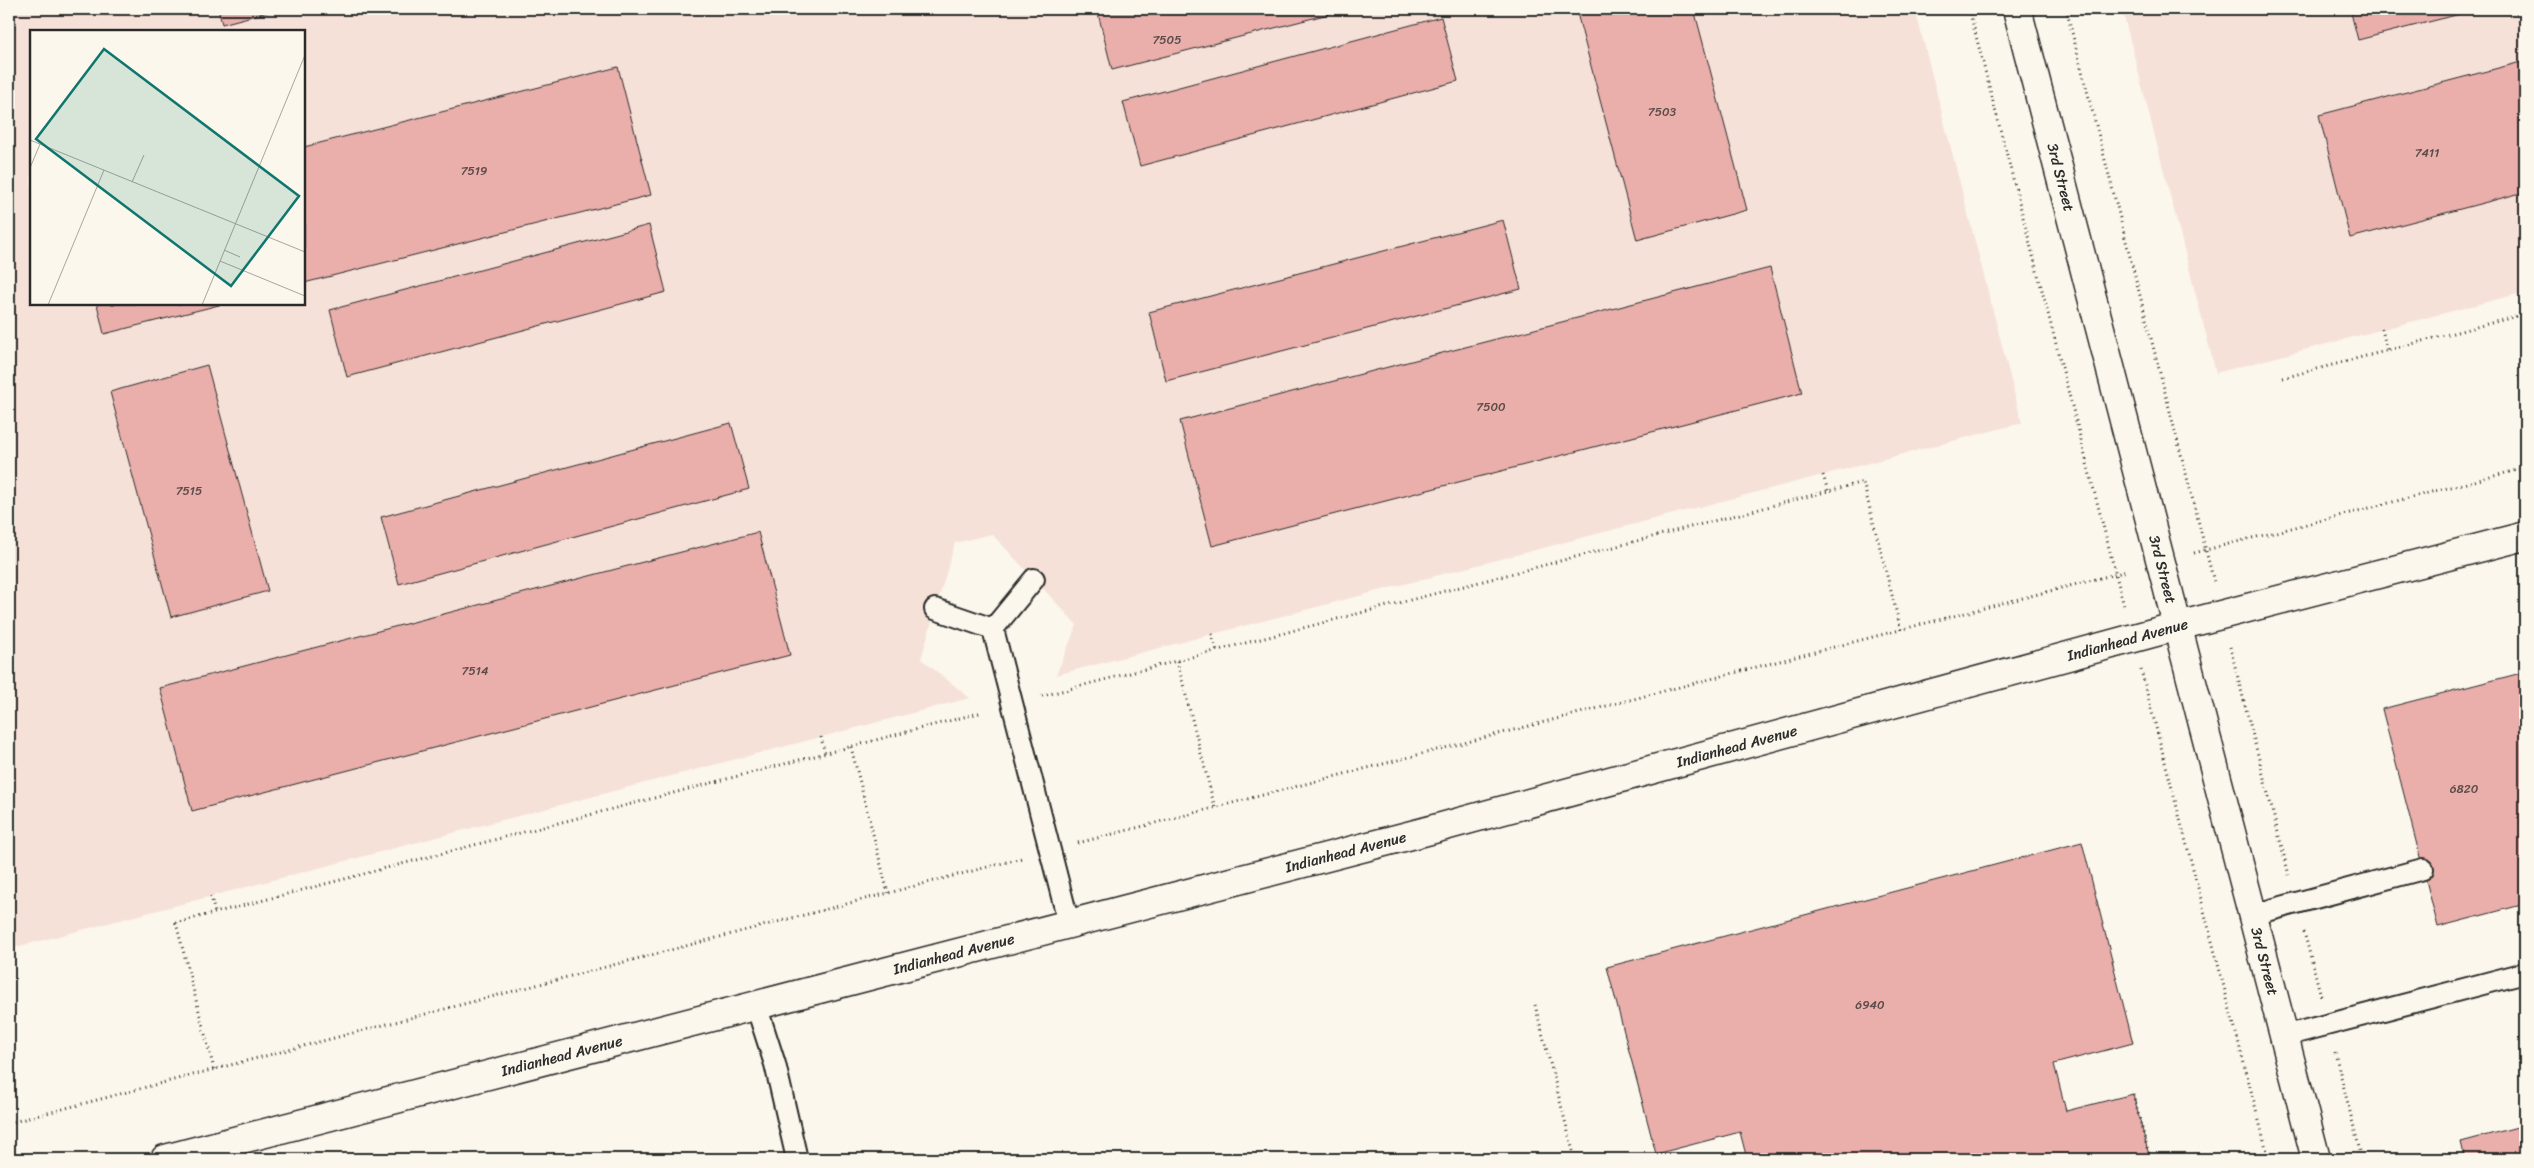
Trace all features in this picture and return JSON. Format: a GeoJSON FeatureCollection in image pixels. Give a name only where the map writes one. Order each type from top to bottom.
{"type":"FeatureCollection","features":[{"type":"Feature","properties":{"kind":"main road","name":"3rd Street"},"geometry":{"type":"LineString","coordinates":[[2017,9],[2316,1159]]}},
{"type":"Feature","properties":{"kind":"main road","name":"Indianhead Avenue"},"geometry":{"type":"LineString","coordinates":[[165,1159],[1423,832],[2133,640],[2178,626],[2525,536]]}},
{"type":"Feature","properties":{"kind":"lane"},"geometry":{"type":"LineString","coordinates":[[993,628],[1034,579]]}},
{"type":"Feature","properties":{"kind":"lane"},"geometry":{"type":"LineString","coordinates":[[935,609],[993,628]]}},
{"type":"Feature","properties":{"kind":"lane"},"geometry":{"type":"LineString","coordinates":[[993,628],[1070,924]]}},
{"type":"Feature","properties":{"kind":"lane"},"geometry":{"type":"LineString","coordinates":[[2252,914],[2423,870]]}},
{"type":"Feature","properties":{"kind":"lane"},"geometry":{"type":"LineString","coordinates":[[2284,1036],[2525,973]]}},
{"type":"Feature","properties":{"kind":"lane"},"geometry":{"type":"LineString","coordinates":[[756,1005],[775,1064],[797,1159]]}},
{"type":"Feature","properties":{"kind":"path"},"geometry":{"type":"LineString","coordinates":[[1969,9],[2269,1159]]}},
{"type":"Feature","properties":{"kind":"path"},"geometry":{"type":"LineString","coordinates":[[2283,378],[2525,314]]}},
{"type":"Feature","properties":{"kind":"path"},"geometry":{"type":"LineString","coordinates":[[2382,329],[2387,350]]}},
{"type":"Feature","properties":{"kind":"path"},"geometry":{"type":"LineString","coordinates":[[9,1123],[2161,561],[2525,468]]}},
{"type":"Feature","properties":{"kind":"path"},"geometry":{"type":"LineString","coordinates":[[1823,475],[1828,491]]}},
{"type":"Feature","properties":{"kind":"path"},"geometry":{"type":"LineString","coordinates":[[1212,634],[1217,651]]}},
{"type":"Feature","properties":{"kind":"path"},"geometry":{"type":"LineString","coordinates":[[1177,661],[1215,808]]}},
{"type":"Feature","properties":{"kind":"path"},"geometry":{"type":"LineString","coordinates":[[821,737],[825,754]]}},
{"type":"Feature","properties":{"kind":"path"},"geometry":{"type":"LineString","coordinates":[[851,747],[888,893]]}},
{"type":"Feature","properties":{"kind":"path"},"geometry":{"type":"LineString","coordinates":[[211,896],[215,913]]}},
{"type":"Feature","properties":{"kind":"path"},"geometry":{"type":"LineString","coordinates":[[1535,1005],[1575,1159]]}},
{"type":"Feature","properties":{"kind":"path"},"geometry":{"type":"LineString","coordinates":[[2133,1094],[2150,1159]]}},
{"type":"Feature","properties":{"kind":"shaded area"},"geometry":{"type":"Polygon","coordinates":[[[9,9],[1915,9],[2022,423],[1056,675],[1077,625],[992,534],[955,543],[921,659],[970,698],[9,949],[9,9]]]}},
{"type":"Feature","properties":{"kind":"shaded area"},"geometry":{"type":"Polygon","coordinates":[[[2122,9],[2525,9],[2525,292],[2216,373],[2122,9]]]}},
{"type":"Feature","properties":{"kind":"building"},"geometry":{"type":"Polygon","coordinates":[[[218,9],[279,9],[222,24],[218,9]]]}},
{"type":"Feature","properties":{"kind":"building"},"geometry":{"type":"Polygon","coordinates":[[[1097,9],[1348,9],[1112,70],[1097,9]]]}},
{"type":"Feature","properties":{"kind":"building"},"geometry":{"type":"Polygon","coordinates":[[[1592,9],[1694,9],[1747,210],[1637,240],[1577,13],[1592,9]]]}},
{"type":"Feature","properties":{"kind":"building"},"geometry":{"type":"Polygon","coordinates":[[[2350,9],[2463,9],[2464,13],[2358,40],[2350,9]]]}},
{"type":"Feature","properties":{"kind":"building"},"geometry":{"type":"Polygon","coordinates":[[[2516,9],[2525,9],[2525,31],[2522,32],[2516,9]]]}},
{"type":"Feature","properties":{"kind":"building"},"geometry":{"type":"Polygon","coordinates":[[[1441,17],[1458,81],[1140,166],[1123,102],[1441,17]]]}},
{"type":"Feature","properties":{"kind":"building"},"geometry":{"type":"Polygon","coordinates":[[[2525,61],[2525,192],[2350,238],[2319,115],[2525,61]]]}},
{"type":"Feature","properties":{"kind":"building"},"geometry":{"type":"Polygon","coordinates":[[[618,67],[651,195],[305,283],[305,147],[618,67]]]}},
{"type":"Feature","properties":{"kind":"building"},"geometry":{"type":"Polygon","coordinates":[[[1503,220],[1521,289],[1166,381],[1149,312],[1503,220]]]}},
{"type":"Feature","properties":{"kind":"building"},"geometry":{"type":"Polygon","coordinates":[[[649,225],[666,292],[347,377],[330,310],[649,225]]]}},
{"type":"Feature","properties":{"kind":"building"},"geometry":{"type":"Polygon","coordinates":[[[1770,268],[1802,393],[1212,546],[1180,421],[1770,268]]]}},
{"type":"Feature","properties":{"kind":"building"},"geometry":{"type":"Polygon","coordinates":[[[97,305],[219,305],[104,334],[97,305]]]}},
{"type":"Feature","properties":{"kind":"building"},"geometry":{"type":"Polygon","coordinates":[[[207,365],[268,591],[171,617],[110,392],[207,365]]]}},
{"type":"Feature","properties":{"kind":"building"},"geometry":{"type":"Polygon","coordinates":[[[731,423],[749,489],[399,584],[381,517],[731,423]]]}},
{"type":"Feature","properties":{"kind":"building"},"geometry":{"type":"Polygon","coordinates":[[[758,532],[790,655],[192,811],[160,688],[758,532]]]}},
{"type":"Feature","properties":{"kind":"building"},"geometry":{"type":"Polygon","coordinates":[[[2525,672],[2525,904],[2438,927],[2382,709],[2525,672]]]}},
{"type":"Feature","properties":{"kind":"building"},"geometry":{"type":"Polygon","coordinates":[[[2082,842],[2133,1043],[2054,1064],[2066,1111],[2133,1094],[2150,1159],[1747,1159],[1740,1132],[1656,1154],[1607,967],[2082,842]]]}},
{"type":"Feature","properties":{"kind":"building"},"geometry":{"type":"Polygon","coordinates":[[[2525,1125],[2525,1159],[2465,1159],[2461,1142],[2525,1125]]]}}]}
